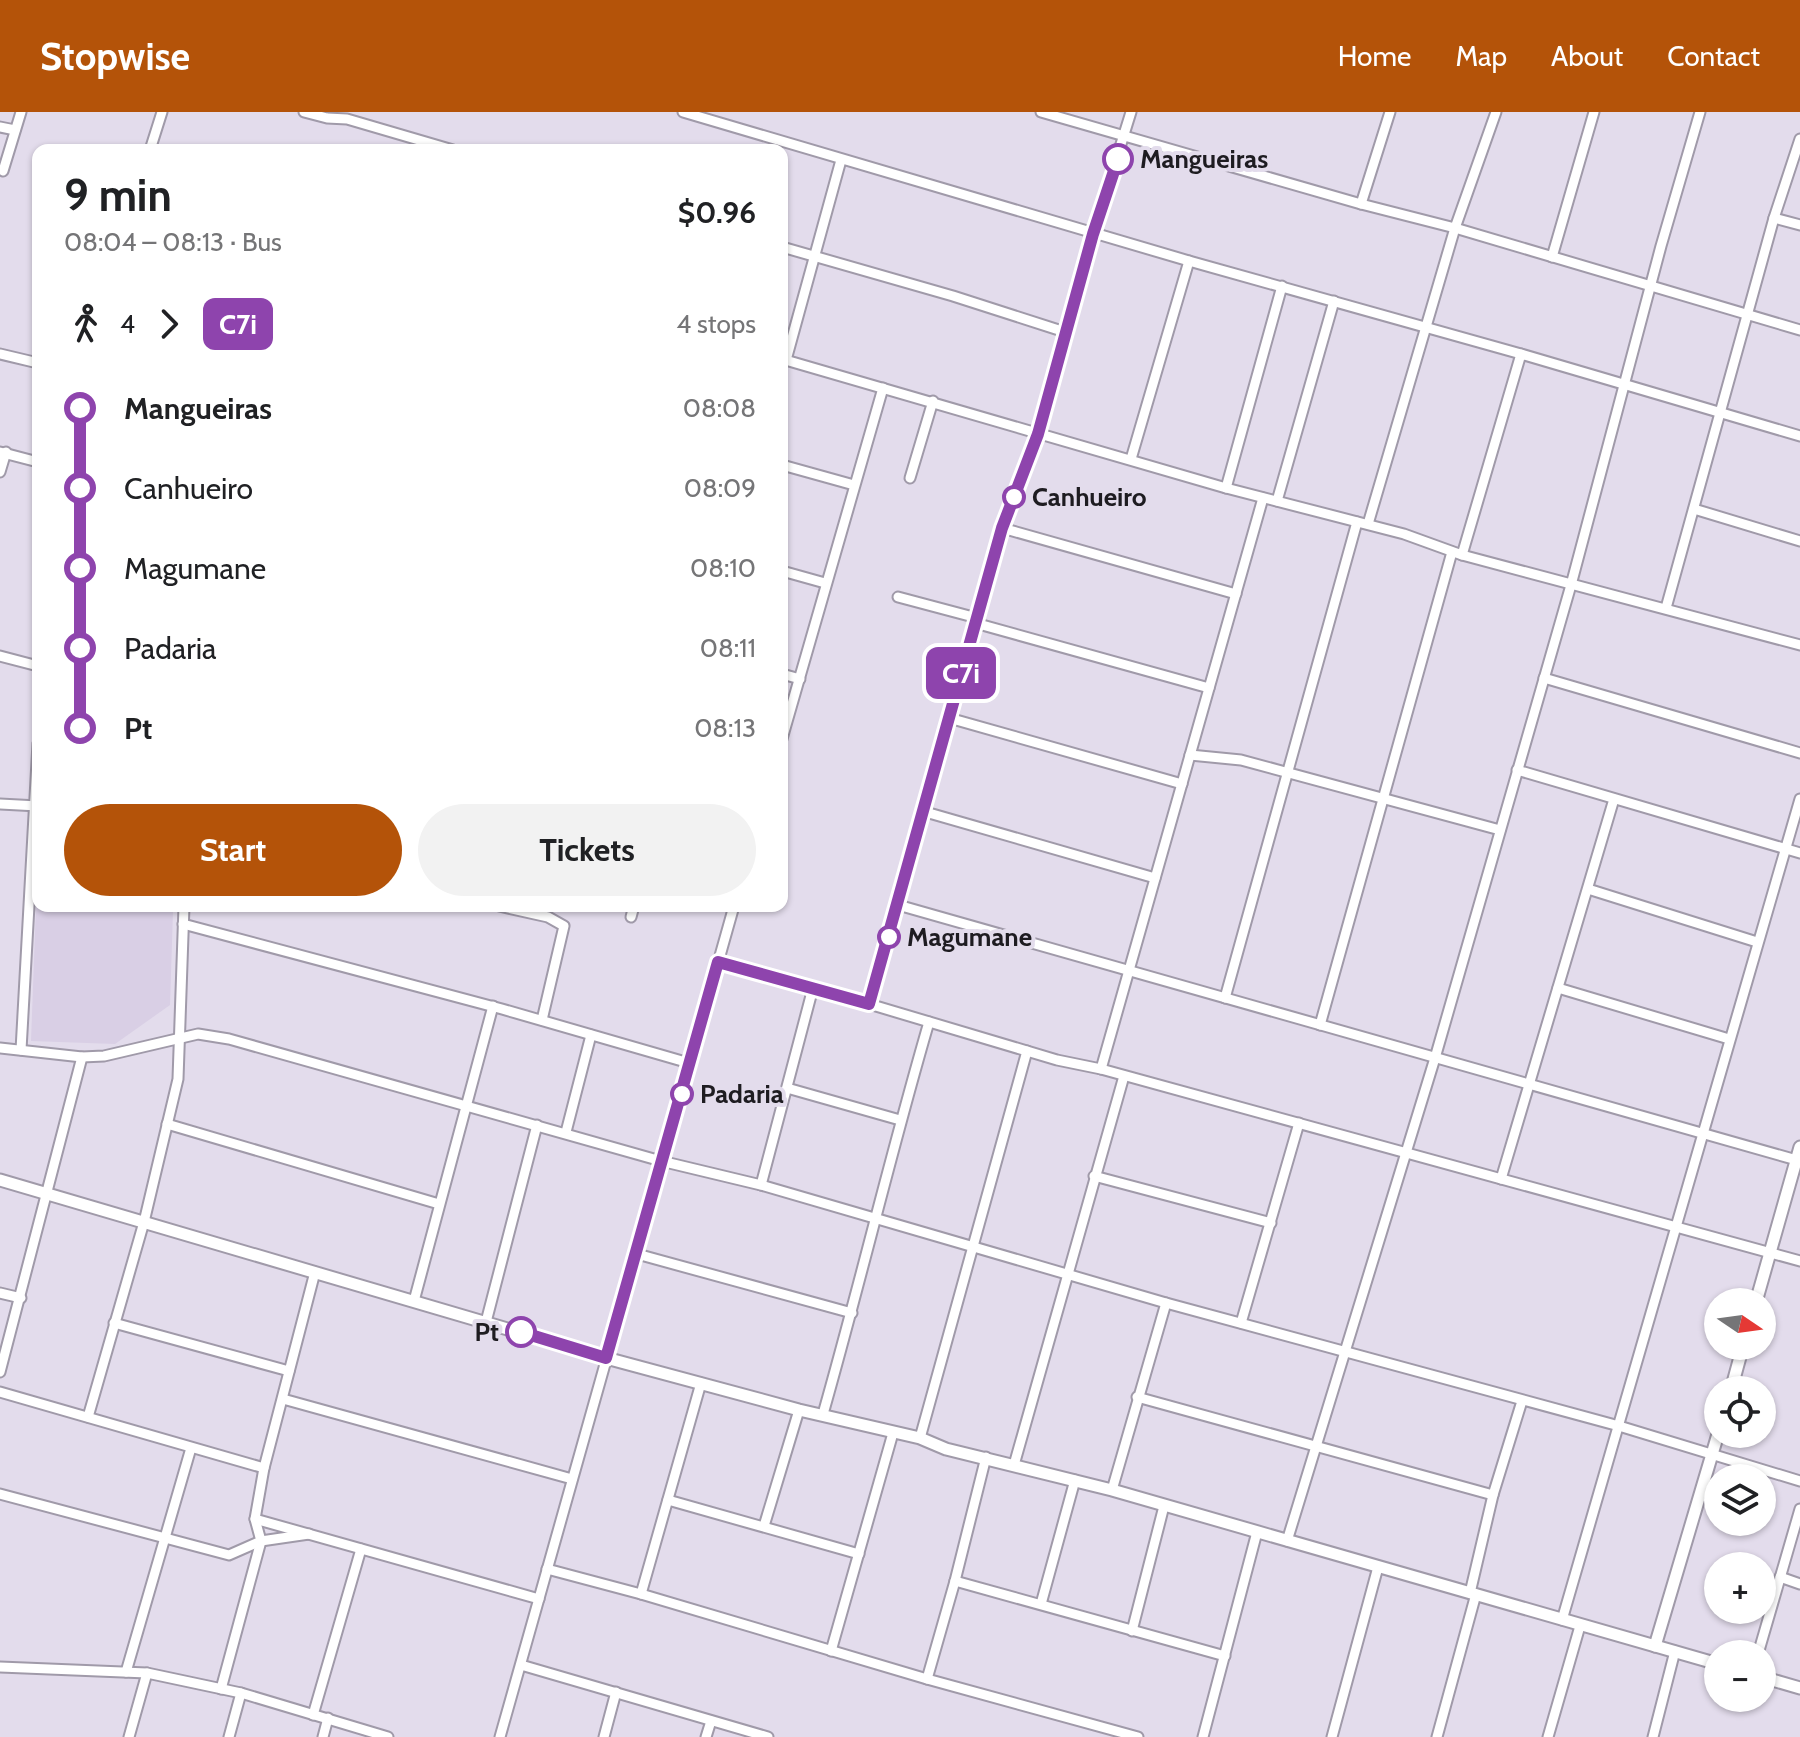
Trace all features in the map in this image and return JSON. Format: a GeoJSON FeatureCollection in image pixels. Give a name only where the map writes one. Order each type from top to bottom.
{"type":"FeatureCollection","features":[{"type":"Feature","properties":{"kind":"street"},"geometry":{"type":"LineString","coordinates":[[1,174],[21,112]]}},
{"type":"Feature","properties":{"kind":"street"},"geometry":{"type":"LineString","coordinates":[[152,144],[162,112]]}},
{"type":"Feature","properties":{"kind":"street"},"geometry":{"type":"LineString","coordinates":[[304,112],[347,119],[432,144]]}},
{"type":"Feature","properties":{"kind":"street"},"geometry":{"type":"LineString","coordinates":[[683,112],[1093,234],[1425,326],[1800,436]]}},
{"type":"Feature","properties":{"kind":"street"},"geometry":{"type":"LineString","coordinates":[[1041,112],[1455,228],[1800,330]]}},
{"type":"Feature","properties":{"kind":"street"},"geometry":{"type":"LineString","coordinates":[[869,1004],[1002,528],[1038,434],[1093,234],[1131,112]]}},
{"type":"Feature","properties":{"kind":"street"},"geometry":{"type":"LineString","coordinates":[[1361,204],[1390,112]]}},
{"type":"Feature","properties":{"kind":"street"},"geometry":{"type":"LineString","coordinates":[[1368,524],[1455,228],[1496,112]]}},
{"type":"Feature","properties":{"kind":"street"},"geometry":{"type":"LineString","coordinates":[[1552,257],[1594,112]]}},
{"type":"Feature","properties":{"kind":"street"},"geometry":{"type":"LineString","coordinates":[[1287,1541],[1435,1058],[1571,585],[1700,112]]}},
{"type":"Feature","properties":{"kind":"street"},"geometry":{"type":"LineString","coordinates":[[0,127],[15,130]]}},
{"type":"Feature","properties":{"kind":"street"},"geometry":{"type":"LineString","coordinates":[[412,144],[414,139]]}},
{"type":"Feature","properties":{"kind":"street"},"geometry":{"type":"LineString","coordinates":[[1666,608],[1774,218],[1800,139]]}},
{"type":"Feature","properties":{"kind":"street"},"geometry":{"type":"LineString","coordinates":[[788,345],[841,160]]}},
{"type":"Feature","properties":{"kind":"street"},"geometry":{"type":"LineString","coordinates":[[1774,218],[1800,225]]}},
{"type":"Feature","properties":{"kind":"street"},"geometry":{"type":"LineString","coordinates":[[788,249],[1065,332]]}},
{"type":"Feature","properties":{"kind":"street"},"geometry":{"type":"LineString","coordinates":[[1131,459],[1189,261]]}},
{"type":"Feature","properties":{"kind":"street"},"geometry":{"type":"LineString","coordinates":[[1226,488],[1282,286]]}},
{"type":"Feature","properties":{"kind":"street"},"geometry":{"type":"LineString","coordinates":[[1277,501],[1334,301]]}},
{"type":"Feature","properties":{"kind":"street"},"geometry":{"type":"LineString","coordinates":[[0,354],[32,362]]}},
{"type":"Feature","properties":{"kind":"street"},"geometry":{"type":"LineString","coordinates":[[1320,1025],[1382,800],[1521,354]]}},
{"type":"Feature","properties":{"kind":"street"},"geometry":{"type":"LineString","coordinates":[[788,360],[1226,488],[1368,524],[1571,585],[1800,645]]}},
{"type":"Feature","properties":{"kind":"street"},"geometry":{"type":"LineString","coordinates":[[788,719],[883,388]]}},
{"type":"Feature","properties":{"kind":"street"},"geometry":{"type":"LineString","coordinates":[[910,478],[933,401]]}},
{"type":"Feature","properties":{"kind":"street"},"geometry":{"type":"LineString","coordinates":[[0,472],[3,452],[32,460]]}},
{"type":"Feature","properties":{"kind":"street"},"geometry":{"type":"LineString","coordinates":[[788,467],[854,485]]}},
{"type":"Feature","properties":{"kind":"street"},"geometry":{"type":"LineString","coordinates":[[1101,1069],[1263,498]]}},
{"type":"Feature","properties":{"kind":"street"},"geometry":{"type":"LineString","coordinates":[[1694,509],[1800,541]]}},
{"type":"Feature","properties":{"kind":"street"},"geometry":{"type":"LineString","coordinates":[[1225,998],[1357,522]]}},
{"type":"Feature","properties":{"kind":"street"},"geometry":{"type":"LineString","coordinates":[[1002,528],[1236,594]]}},
{"type":"Feature","properties":{"kind":"street"},"geometry":{"type":"LineString","coordinates":[[788,573],[825,583]]}},
{"type":"Feature","properties":{"kind":"street"},"geometry":{"type":"LineString","coordinates":[[898,597],[1209,688]]}},
{"type":"Feature","properties":{"kind":"street"},"geometry":{"type":"LineString","coordinates":[[0,656],[32,664]]}},
{"type":"Feature","properties":{"kind":"street"},"geometry":{"type":"LineString","coordinates":[[788,676],[800,679]]}},
{"type":"Feature","properties":{"kind":"street"},"geometry":{"type":"LineString","coordinates":[[1544,678],[1800,753]]}},
{"type":"Feature","properties":{"kind":"street"},"geometry":{"type":"LineString","coordinates":[[949,718],[1182,784]]}},
{"type":"Feature","properties":{"kind":"street"},"geometry":{"type":"LineString","coordinates":[[1190,755],[1241,760],[1500,830]]}},
{"type":"Feature","properties":{"kind":"street"},"geometry":{"type":"LineString","coordinates":[[1517,770],[1800,853]]}},
{"type":"Feature","properties":{"kind":"street"},"geometry":{"type":"LineString","coordinates":[[1501,1179],[1614,799]]}},
{"type":"Feature","properties":{"kind":"street"},"geometry":{"type":"LineString","coordinates":[[1562,1620],[1800,799]]}},
{"type":"Feature","properties":{"kind":"street"},"geometry":{"type":"LineString","coordinates":[[0,804],[32,806]]}},
{"type":"Feature","properties":{"kind":"street"},"geometry":{"type":"LineString","coordinates":[[922,811],[1155,878]]}},
{"type":"Feature","properties":{"kind":"street"},"geometry":{"type":"LineString","coordinates":[[21,1050],[32,871]]}},
{"type":"Feature","properties":{"kind":"street"},"geometry":{"type":"LineString","coordinates":[[1588,889],[1757,942]]}},
{"type":"Feature","properties":{"kind":"street"},"geometry":{"type":"LineString","coordinates":[[898,905],[1798,1160]]}},
{"type":"Feature","properties":{"kind":"street"},"geometry":{"type":"LineString","coordinates":[[88,1417],[144,1222],[180,1058],[184,912]]}},
{"type":"Feature","properties":{"kind":"street"},"geometry":{"type":"LineString","coordinates":[[526,912],[548,917],[564,926],[542,1020]]}},
{"type":"Feature","properties":{"kind":"street"},"geometry":{"type":"LineString","coordinates":[[631,917],[632,912]]}},
{"type":"Feature","properties":{"kind":"street"},"geometry":{"type":"LineString","coordinates":[[500,1737],[732,912]]}},
{"type":"Feature","properties":{"kind":"street"},"geometry":{"type":"LineString","coordinates":[[183,924],[493,1006],[689,1063]]}},
{"type":"Feature","properties":{"kind":"street"},"geometry":{"type":"LineString","coordinates":[[718,962],[1027,1051],[1800,1261]]}},
{"type":"Feature","properties":{"kind":"street"},"geometry":{"type":"LineString","coordinates":[[761,1185],[813,988]]}},
{"type":"Feature","properties":{"kind":"street"},"geometry":{"type":"LineString","coordinates":[[1558,988],[1729,1039]]}},
{"type":"Feature","properties":{"kind":"street"},"geometry":{"type":"LineString","coordinates":[[414,1301],[493,1006]]}},
{"type":"Feature","properties":{"kind":"street"},"geometry":{"type":"LineString","coordinates":[[823,1414],[852,1313],[900,1120],[929,1022]]}},
{"type":"Feature","properties":{"kind":"street"},"geometry":{"type":"LineString","coordinates":[[0,1048],[82,1057],[104,1056],[198,1034],[229,1039],[661,1161],[761,1185],[1166,1303],[1619,1426],[1800,1481]]}},
{"type":"Feature","properties":{"kind":"street"},"geometry":{"type":"LineString","coordinates":[[566,1132],[591,1035]]}},
{"type":"Feature","properties":{"kind":"street"},"geometry":{"type":"LineString","coordinates":[[920,1438],[1027,1051]]}},
{"type":"Feature","properties":{"kind":"street"},"geometry":{"type":"LineString","coordinates":[[0,1372],[82,1057]]}},
{"type":"Feature","properties":{"kind":"street"},"geometry":{"type":"LineString","coordinates":[[1014,1465],[1124,1076]]}},
{"type":"Feature","properties":{"kind":"street"},"geometry":{"type":"LineString","coordinates":[[787,1088],[900,1120]]}},
{"type":"Feature","properties":{"kind":"street"},"geometry":{"type":"LineString","coordinates":[[1241,1323],[1299,1123]]}},
{"type":"Feature","properties":{"kind":"street"},"geometry":{"type":"LineString","coordinates":[[167,1124],[439,1204]]}},
{"type":"Feature","properties":{"kind":"street"},"geometry":{"type":"LineString","coordinates":[[486,1322],[537,1125]]}},
{"type":"Feature","properties":{"kind":"street"},"geometry":{"type":"LineString","coordinates":[[1760,1288],[1800,1147]]}},
{"type":"Feature","properties":{"kind":"street"},"geometry":{"type":"LineString","coordinates":[[1094,1176],[1271,1223]]}},
{"type":"Feature","properties":{"kind":"street"},"geometry":{"type":"LineString","coordinates":[[0,1180],[606,1358],[1112,1490],[1704,1660]]}},
{"type":"Feature","properties":{"kind":"street"},"geometry":{"type":"LineString","coordinates":[[637,1254],[852,1313]]}},
{"type":"Feature","properties":{"kind":"street"},"geometry":{"type":"LineString","coordinates":[[221,1689],[261,1541],[255,1519],[264,1468],[315,1272]]}},
{"type":"Feature","properties":{"kind":"street"},"geometry":{"type":"LineString","coordinates":[[0,1293],[21,1298]]}},
{"type":"Feature","properties":{"kind":"street"},"geometry":{"type":"LineString","coordinates":[[1112,1490],[1166,1303]]}},
{"type":"Feature","properties":{"kind":"street"},"geometry":{"type":"LineString","coordinates":[[114,1323],[289,1371]]}},
{"type":"Feature","properties":{"kind":"street"},"geometry":{"type":"LineString","coordinates":[[641,1594],[701,1383]]}},
{"type":"Feature","properties":{"kind":"street"},"geometry":{"type":"LineString","coordinates":[[0,1392],[264,1468]]}},
{"type":"Feature","properties":{"kind":"street"},"geometry":{"type":"LineString","coordinates":[[1137,1397],[1493,1495]]}},
{"type":"Feature","properties":{"kind":"street"},"geometry":{"type":"LineString","coordinates":[[283,1399],[572,1479]]}},
{"type":"Feature","properties":{"kind":"street"},"geometry":{"type":"LineString","coordinates":[[1437,1737],[1473,1594],[1493,1495],[1522,1401]]}},
{"type":"Feature","properties":{"kind":"street"},"geometry":{"type":"LineString","coordinates":[[764,1526],[799,1410]]}},
{"type":"Feature","properties":{"kind":"street"},"geometry":{"type":"LineString","coordinates":[[831,1651],[893,1433]]}},
{"type":"Feature","properties":{"kind":"street"},"geometry":{"type":"LineString","coordinates":[[126,1672],[191,1448]]}},
{"type":"Feature","properties":{"kind":"street"},"geometry":{"type":"LineString","coordinates":[[1655,1646],[1714,1448]]}},
{"type":"Feature","properties":{"kind":"street"},"geometry":{"type":"LineString","coordinates":[[927,1679],[986,1457]]}},
{"type":"Feature","properties":{"kind":"street"},"geometry":{"type":"LineString","coordinates":[[1041,1604],[1075,1480]]}},
{"type":"Feature","properties":{"kind":"street"},"geometry":{"type":"LineString","coordinates":[[0,1494],[229,1555],[261,1541],[309,1534]]}},
{"type":"Feature","properties":{"kind":"street"},"geometry":{"type":"LineString","coordinates":[[668,1500],[859,1554]]}},
{"type":"Feature","properties":{"kind":"street"},"geometry":{"type":"LineString","coordinates":[[1132,1631],[1164,1506]]}},
{"type":"Feature","properties":{"kind":"street"},"geometry":{"type":"LineString","coordinates":[[1762,1640],[1800,1509]]}},
{"type":"Feature","properties":{"kind":"street"},"geometry":{"type":"LineString","coordinates":[[255,1519],[539,1599]]}},
{"type":"Feature","properties":{"kind":"street"},"geometry":{"type":"LineString","coordinates":[[1203,1737],[1257,1532]]}},
{"type":"Feature","properties":{"kind":"street"},"geometry":{"type":"LineString","coordinates":[[313,1715],[361,1549]]}},
{"type":"Feature","properties":{"kind":"street"},"geometry":{"type":"LineString","coordinates":[[1332,1737],[1378,1567]]}},
{"type":"Feature","properties":{"kind":"street"},"geometry":{"type":"LineString","coordinates":[[547,1569],[1138,1737]]}},
{"type":"Feature","properties":{"kind":"street"},"geometry":{"type":"LineString","coordinates":[[1780,1577],[1800,1584]]}},
{"type":"Feature","properties":{"kind":"street"},"geometry":{"type":"LineString","coordinates":[[955,1581],[1225,1656]]}},
{"type":"Feature","properties":{"kind":"street"},"geometry":{"type":"LineString","coordinates":[[1548,1737],[1580,1626]]}},
{"type":"Feature","properties":{"kind":"street"},"geometry":{"type":"LineString","coordinates":[[1653,1737],[1675,1651]]}},
{"type":"Feature","properties":{"kind":"street"},"geometry":{"type":"LineString","coordinates":[[521,1665],[768,1737]]}},
{"type":"Feature","properties":{"kind":"street"},"geometry":{"type":"LineString","coordinates":[[0,1667],[147,1673],[241,1693],[388,1737]]}},
{"type":"Feature","properties":{"kind":"street"},"geometry":{"type":"LineString","coordinates":[[129,1737],[147,1673]]}},
{"type":"Feature","properties":{"kind":"street"},"geometry":{"type":"LineString","coordinates":[[1776,1681],[1800,1688]]}},
{"type":"Feature","properties":{"kind":"street"},"geometry":{"type":"LineString","coordinates":[[604,1737],[616,1692]]}},
{"type":"Feature","properties":{"kind":"street"},"geometry":{"type":"LineString","coordinates":[[229,1737],[241,1693]]}},
{"type":"Feature","properties":{"kind":"street"},"geometry":{"type":"LineString","coordinates":[[323,1737],[328,1718]]}},
{"type":"Feature","properties":{"kind":"street"},"geometry":{"type":"LineString","coordinates":[[706,1737],[711,1721]]}},
{"type":"Feature","properties":{"kind":"street"},"geometry":{"type":"LineString","coordinates":[[1096,1737],[1099,1726]]}},
{"type":"Feature","properties":{"kind":"shaded area"},"geometry":{"type":"Polygon","coordinates":[[[36,912],[173,912],[170,1005],[115,1044],[31,1041],[36,912]]]}},
{"type":"Feature","properties":{"kind":"bus line","name":"C7i"},"geometry":{"type":"LineString","coordinates":[[521,1332],[606,1358],[718,962],[869,1004],[1002,528],[1038,434],[1093,234],[1118,159]]}},
{"type":"Feature","properties":{"kind":"place","name":"Mangueiras"},"geometry":{"type":"Point","coordinates":[1118,159]}},
{"type":"Feature","properties":{"kind":"place","name":"Canhueiro"},"geometry":{"type":"Point","coordinates":[1014,497]}},
{"type":"Feature","properties":{"kind":"place","name":"Magumane"},"geometry":{"type":"Point","coordinates":[889,937]}},
{"type":"Feature","properties":{"kind":"place","name":"Padaria"},"geometry":{"type":"Point","coordinates":[682,1094]}},
{"type":"Feature","properties":{"kind":"place","name":"Pt"},"geometry":{"type":"Point","coordinates":[521,1332]}}]}
